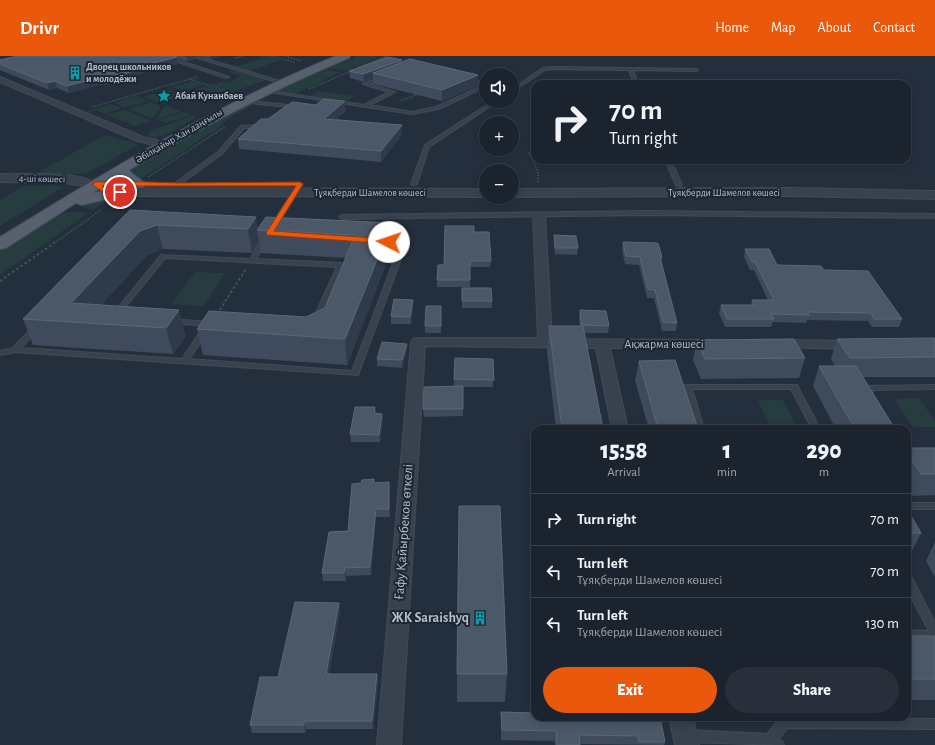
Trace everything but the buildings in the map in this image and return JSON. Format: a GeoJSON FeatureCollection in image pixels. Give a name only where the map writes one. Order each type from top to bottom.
{"type":"FeatureCollection","features":[{"type":"Feature","properties":{"kind":"main road","name":"Әбілқайыр Хан даңғылы"},"geometry":{"type":"LineString","coordinates":[[0,244],[60,206],[90,183],[122,170],[208,119],[272,85],[334,56]]}},
{"type":"Feature","properties":{"kind":"main road","name":"Әбілқайыр Хан даңғылы"},"geometry":{"type":"LineString","coordinates":[[0,233],[90,183],[154,142],[200,116],[345,56]]}},
{"type":"Feature","properties":{"kind":"main road"},"geometry":{"type":"LineString","coordinates":[[122,170],[127,178],[138,184]]}},
{"type":"Feature","properties":{"kind":"main road"},"geometry":{"type":"LineString","coordinates":[[60,206],[120,192]]}},
{"type":"Feature","properties":{"kind":"street"},"geometry":{"type":"LineString","coordinates":[[0,80],[140,139],[154,142]]}},
{"type":"Feature","properties":{"kind":"street","name":"4-ші көшесі"},"geometry":{"type":"LineString","coordinates":[[0,178],[65,179],[90,183]]}},
{"type":"Feature","properties":{"kind":"street","name":"Тұяқберди Шамелов көшесі"},"geometry":{"type":"LineString","coordinates":[[90,183],[106,191],[120,192],[298,189],[414,184],[479,185]]}},
{"type":"Feature","properties":{"kind":"street","name":"Тұяқберди Шамелов көшесі"},"geometry":{"type":"LineString","coordinates":[[90,183],[177,184],[298,189],[479,193]]}},
{"type":"Feature","properties":{"kind":"street","name":"Тұяқберди Шамелов көшесі"},"geometry":{"type":"LineString","coordinates":[[519,185],[578,189],[935,195]]}},
{"type":"Feature","properties":{"kind":"street","name":"Тұяқберди Шамелов көшесі"},"geometry":{"type":"LineString","coordinates":[[519,193],[679,185],[935,187]]}},
{"type":"Feature","properties":{"kind":"street"},"geometry":{"type":"LineString","coordinates":[[539,215],[545,342]]}},
{"type":"Feature","properties":{"kind":"street","name":"Ақжарма көшесі"},"geometry":{"type":"LineString","coordinates":[[418,342],[729,344]]}},
{"type":"Feature","properties":{"kind":"street","name":"Ғафу Қайырбеков өткелі"},"geometry":{"type":"LineString","coordinates":[[389,745],[418,342]]}},
{"type":"Feature","properties":{"kind":"street"},"geometry":{"type":"LineString","coordinates":[[602,343],[619,425]]}},
{"type":"Feature","properties":{"kind":"street"},"geometry":{"type":"LineString","coordinates":[[760,344],[872,345]]}},
{"type":"Feature","properties":{"kind":"lane"},"geometry":{"type":"LineString","coordinates":[[162,56],[227,77]]}},
{"type":"Feature","properties":{"kind":"lane"},"geometry":{"type":"LineString","coordinates":[[193,56],[295,95],[412,113],[437,108],[482,87],[479,83],[464,79]]}},
{"type":"Feature","properties":{"kind":"lane"},"geometry":{"type":"LineString","coordinates":[[519,85],[544,69],[550,68],[696,70]]}},
{"type":"Feature","properties":{"kind":"lane"},"geometry":{"type":"LineString","coordinates":[[630,69],[634,80]]}},
{"type":"Feature","properties":{"kind":"lane"},"geometry":{"type":"LineString","coordinates":[[365,106],[393,92],[365,84],[387,75]]}},
{"type":"Feature","properties":{"kind":"lane"},"geometry":{"type":"LineString","coordinates":[[242,101],[306,108]]}},
{"type":"Feature","properties":{"kind":"lane"},"geometry":{"type":"LineString","coordinates":[[414,184],[427,146],[485,108]]}},
{"type":"Feature","properties":{"kind":"lane"},"geometry":{"type":"LineString","coordinates":[[177,184],[220,153],[243,127],[267,127]]}},
{"type":"Feature","properties":{"kind":"lane"},"geometry":{"type":"LineString","coordinates":[[670,164],[679,185]]}},
{"type":"Feature","properties":{"kind":"lane"},"geometry":{"type":"LineString","coordinates":[[252,261],[298,189]]}},
{"type":"Feature","properties":{"kind":"lane"},"geometry":{"type":"LineString","coordinates":[[342,217],[656,213],[935,216]]}},
{"type":"Feature","properties":{"kind":"lane"},"geometry":{"type":"LineString","coordinates":[[0,353],[15,350],[355,373],[404,242],[270,233],[129,227],[15,350]]}},
{"type":"Feature","properties":{"kind":"lane"},"geometry":{"type":"LineString","coordinates":[[163,256],[341,265],[312,330],[210,324],[113,318],[163,256]]}},
{"type":"Feature","properties":{"kind":"lane"},"geometry":{"type":"LineString","coordinates":[[184,361],[210,324]]}},
{"type":"Feature","properties":{"kind":"lane"},"geometry":{"type":"LineString","coordinates":[[699,425],[687,387],[794,387],[814,425]]}},
{"type":"Feature","properties":{"kind":"lane"},"geometry":{"type":"LineString","coordinates":[[873,400],[866,388],[935,387]]}},
{"type":"Feature","properties":{"kind":"lane"},"geometry":{"type":"LineString","coordinates":[[911,506],[935,506]]}},
{"type":"Feature","properties":{"kind":"lane"},"geometry":{"type":"LineString","coordinates":[[911,587],[935,634],[911,635]]}},
{"type":"Feature","properties":{"kind":"lane"},"geometry":{"type":"LineString","coordinates":[[684,733],[774,742],[784,723],[935,724]]}},
{"type":"Feature","properties":{"kind":"path"},"geometry":{"type":"LineString","coordinates":[[262,56],[274,56],[296,63]]}},
{"type":"Feature","properties":{"kind":"path"},"geometry":{"type":"LineString","coordinates":[[285,56],[302,61]]}},
{"type":"Feature","properties":{"kind":"path"},"geometry":{"type":"LineString","coordinates":[[295,95],[386,56]]}},
{"type":"Feature","properties":{"kind":"path"},"geometry":{"type":"LineString","coordinates":[[73,112],[212,73]]}},
{"type":"Feature","properties":{"kind":"path"},"geometry":{"type":"LineString","coordinates":[[415,92],[420,92]]}},
{"type":"Feature","properties":{"kind":"path"},"geometry":{"type":"LineString","coordinates":[[210,324],[252,261]]}},
{"type":"Feature","properties":{"kind":"green space"},"geometry":{"type":"Polygon","coordinates":[[[381,56],[345,71],[325,67],[341,64],[355,58],[354,57],[381,56]]]}},
{"type":"Feature","properties":{"kind":"green space"},"geometry":{"type":"Polygon","coordinates":[[[271,57],[282,60],[251,70],[260,74],[234,67],[265,58],[271,57]]]}},
{"type":"Feature","properties":{"kind":"green space"},"geometry":{"type":"Polygon","coordinates":[[[321,68],[341,72],[295,94],[274,90],[321,68]]]}},
{"type":"Feature","properties":{"kind":"green space"},"geometry":{"type":"Polygon","coordinates":[[[234,70],[267,80],[232,92],[211,85],[224,81],[229,83],[241,76],[228,72],[234,70]]]}},
{"type":"Feature","properties":{"kind":"green space"},"geometry":{"type":"Polygon","coordinates":[[[193,81],[204,85],[183,91],[171,87],[193,81]]]}},
{"type":"Feature","properties":{"kind":"green space"},"geometry":{"type":"Polygon","coordinates":[[[208,86],[229,93],[192,95],[186,92],[208,86]]]}},
{"type":"Feature","properties":{"kind":"green space"},"geometry":{"type":"Polygon","coordinates":[[[167,90],[183,95],[159,103],[143,97],[167,90]]]}},
{"type":"Feature","properties":{"kind":"green space"},"geometry":{"type":"Polygon","coordinates":[[[318,91],[354,96],[348,101],[310,96],[318,91]]]}},
{"type":"Feature","properties":{"kind":"green space"},"geometry":{"type":"Polygon","coordinates":[[[137,96],[149,101],[125,108],[114,103],[137,96]]]}},
{"type":"Feature","properties":{"kind":"green space"},"geometry":{"type":"Polygon","coordinates":[[[152,102],[161,106],[153,119],[128,109],[152,102]]]}},
{"type":"Feature","properties":{"kind":"green space"},"geometry":{"type":"Polygon","coordinates":[[[111,104],[122,108],[105,114],[96,110],[88,113],[85,112],[111,104]]]}},
{"type":"Feature","properties":{"kind":"green space"},"geometry":{"type":"Polygon","coordinates":[[[249,104],[254,104],[231,117],[217,129],[93,210],[75,205],[74,202],[153,154],[249,104]]]}},
{"type":"Feature","properties":{"kind":"green space"},"geometry":{"type":"Polygon","coordinates":[[[165,105],[169,106],[167,107],[182,111],[156,120],[165,105]]]}},
{"type":"Feature","properties":{"kind":"green space"},"geometry":{"type":"Polygon","coordinates":[[[125,110],[153,121],[135,126],[107,115],[125,110]]]}},
{"type":"Feature","properties":{"kind":"green space"},"geometry":{"type":"Polygon","coordinates":[[[183,112],[192,115],[166,123],[158,120],[183,112]]]}},
{"type":"Feature","properties":{"kind":"green space"},"geometry":{"type":"Polygon","coordinates":[[[193,116],[197,117],[173,131],[159,136],[148,136],[151,130],[193,116]]]}},
{"type":"Feature","properties":{"kind":"green space"},"geometry":{"type":"Polygon","coordinates":[[[105,135],[139,144],[88,173],[70,175],[34,175],[105,135]]]}},
{"type":"Feature","properties":{"kind":"green space"},"geometry":{"type":"Polygon","coordinates":[[[48,185],[63,187],[0,226],[0,200],[23,186],[48,185]]]}},
{"type":"Feature","properties":{"kind":"green space"},"geometry":{"type":"Polygon","coordinates":[[[61,213],[88,213],[0,275],[0,250],[61,213]]]}},
{"type":"Feature","properties":{"kind":"green space"},"geometry":{"type":"Polygon","coordinates":[[[195,272],[225,273],[204,306],[172,304],[195,272]]]}},
{"type":"Feature","properties":{"kind":"green space"},"geometry":{"type":"Polygon","coordinates":[[[919,398],[935,421],[935,427],[913,427],[894,399],[919,398]]]}},
{"type":"Feature","properties":{"kind":"green space"},"geometry":{"type":"Polygon","coordinates":[[[758,400],[783,400],[796,425],[769,425],[758,400]]]}},
{"type":"Feature","properties":{"kind":"place","name":"Дворец школьников и молодёжи"},"geometry":{"type":"Point","coordinates":[75,73]}},
{"type":"Feature","properties":{"kind":"place","name":"Абай Кунанбаев"},"geometry":{"type":"Point","coordinates":[164,96]}},
{"type":"Feature","properties":{"kind":"place","name":"ЖК Saraishyq"},"geometry":{"type":"Point","coordinates":[480,618]}},
{"type":"Feature","properties":{"kind":"route"},"geometry":{"type":"LineString","coordinates":[[120,192],[106,191],[96,184],[300,184],[270,233],[389,242]]}}]}
